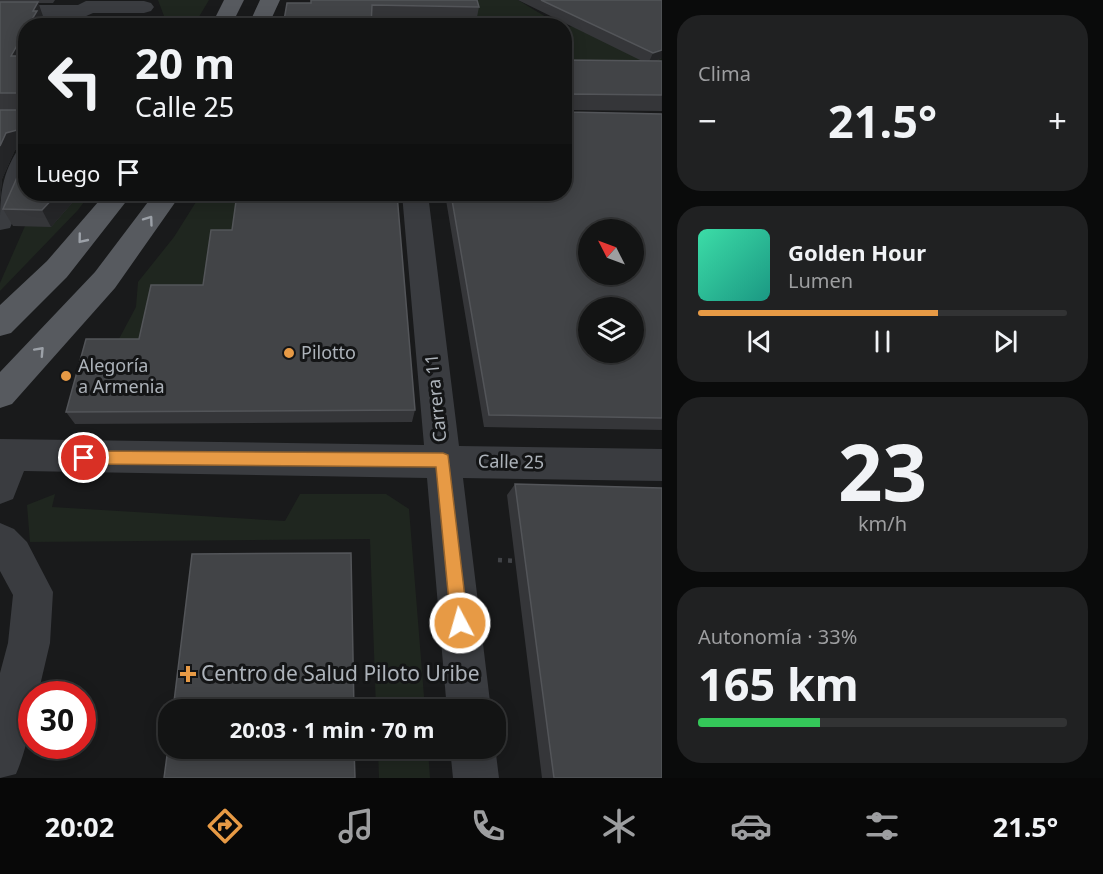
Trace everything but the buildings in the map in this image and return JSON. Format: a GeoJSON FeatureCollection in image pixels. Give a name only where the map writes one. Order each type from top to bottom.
{"type":"FeatureCollection","features":[{"type":"Feature","properties":{"kind":"main road"},"geometry":{"type":"LineString","coordinates":[[225,18],[234,0]]}},
{"type":"Feature","properties":{"kind":"main road"},"geometry":{"type":"LineString","coordinates":[[262,18],[270,0]]}},
{"type":"Feature","properties":{"kind":"main road"},"geometry":{"type":"LineString","coordinates":[[0,324],[57,269],[113,201]]}},
{"type":"Feature","properties":{"kind":"main road"},"geometry":{"type":"LineString","coordinates":[[0,394],[105,280],[163,201]]}},
{"type":"Feature","properties":{"kind":"street"},"geometry":{"type":"LineString","coordinates":[[1,11],[84,11],[144,7]]}},
{"type":"Feature","properties":{"kind":"street"},"geometry":{"type":"LineString","coordinates":[[0,221],[18,177]]}},
{"type":"Feature","properties":{"kind":"street","name":"Carrera 11"},"geometry":{"type":"LineString","coordinates":[[416,201],[468,699]]}},
{"type":"Feature","properties":{"kind":"street","name":"Calle 25"},"geometry":{"type":"LineString","coordinates":[[4,466],[443,460],[662,465]]}},
{"type":"Feature","properties":{"kind":"street"},"geometry":{"type":"LineString","coordinates":[[0,542],[14,556],[33,592],[29,644],[0,758]]}},
{"type":"Feature","properties":{"kind":"street"},"geometry":{"type":"LineString","coordinates":[[474,759],[476,778]]}},
{"type":"Feature","properties":{"kind":"path"},"geometry":{"type":"LineString","coordinates":[[374,15],[377,18]]}},
{"type":"Feature","properties":{"kind":"path"},"geometry":{"type":"LineString","coordinates":[[453,559],[523,561]]}},
{"type":"Feature","properties":{"kind":"shaded area"},"geometry":{"type":"Polygon","coordinates":[[[158,0],[209,0],[198,18],[164,18],[158,0]]]}},
{"type":"Feature","properties":{"kind":"shaded area"},"geometry":{"type":"Polygon","coordinates":[[[471,0],[518,0],[548,18],[429,18],[471,0]]]}},
{"type":"Feature","properties":{"kind":"shaded area"},"geometry":{"type":"Polygon","coordinates":[[[589,22],[662,42],[662,70],[572,70],[572,26],[589,22]]]}},
{"type":"Feature","properties":{"kind":"shaded area"},"geometry":{"type":"Polygon","coordinates":[[[66,201],[85,201],[0,291],[0,283],[25,226],[66,201]]]}},
{"type":"Feature","properties":{"kind":"shaded area"},"geometry":{"type":"Polygon","coordinates":[[[197,201],[241,201],[235,245],[206,299],[146,352],[112,352],[136,307],[138,282],[174,237],[197,201]]]}},
{"type":"Feature","properties":{"kind":"shaded area"},"geometry":{"type":"Polygon","coordinates":[[[55,494],[52,507],[285,521],[300,494],[386,494],[409,509],[424,699],[376,699],[370,539],[30,542],[27,505],[55,494]]]}},
{"type":"Feature","properties":{"kind":"shaded area"},"geometry":{"type":"Polygon","coordinates":[[[378,759],[429,759],[430,778],[379,778],[378,759]]]}},
{"type":"Feature","properties":{"kind":"place","name":"Pilotto"},"geometry":{"type":"Point","coordinates":[289,353]}},
{"type":"Feature","properties":{"kind":"place","name":"Alegoría a Armenia"},"geometry":{"type":"Point","coordinates":[66,376]}},
{"type":"Feature","properties":{"kind":"place","name":"Centro de Salud Piloto Uribe"},"geometry":{"type":"Point","coordinates":[188,674]}},
{"type":"Feature","properties":{"kind":"route"},"geometry":{"type":"LineString","coordinates":[[84,458],[443,460],[460,623]]}}]}
